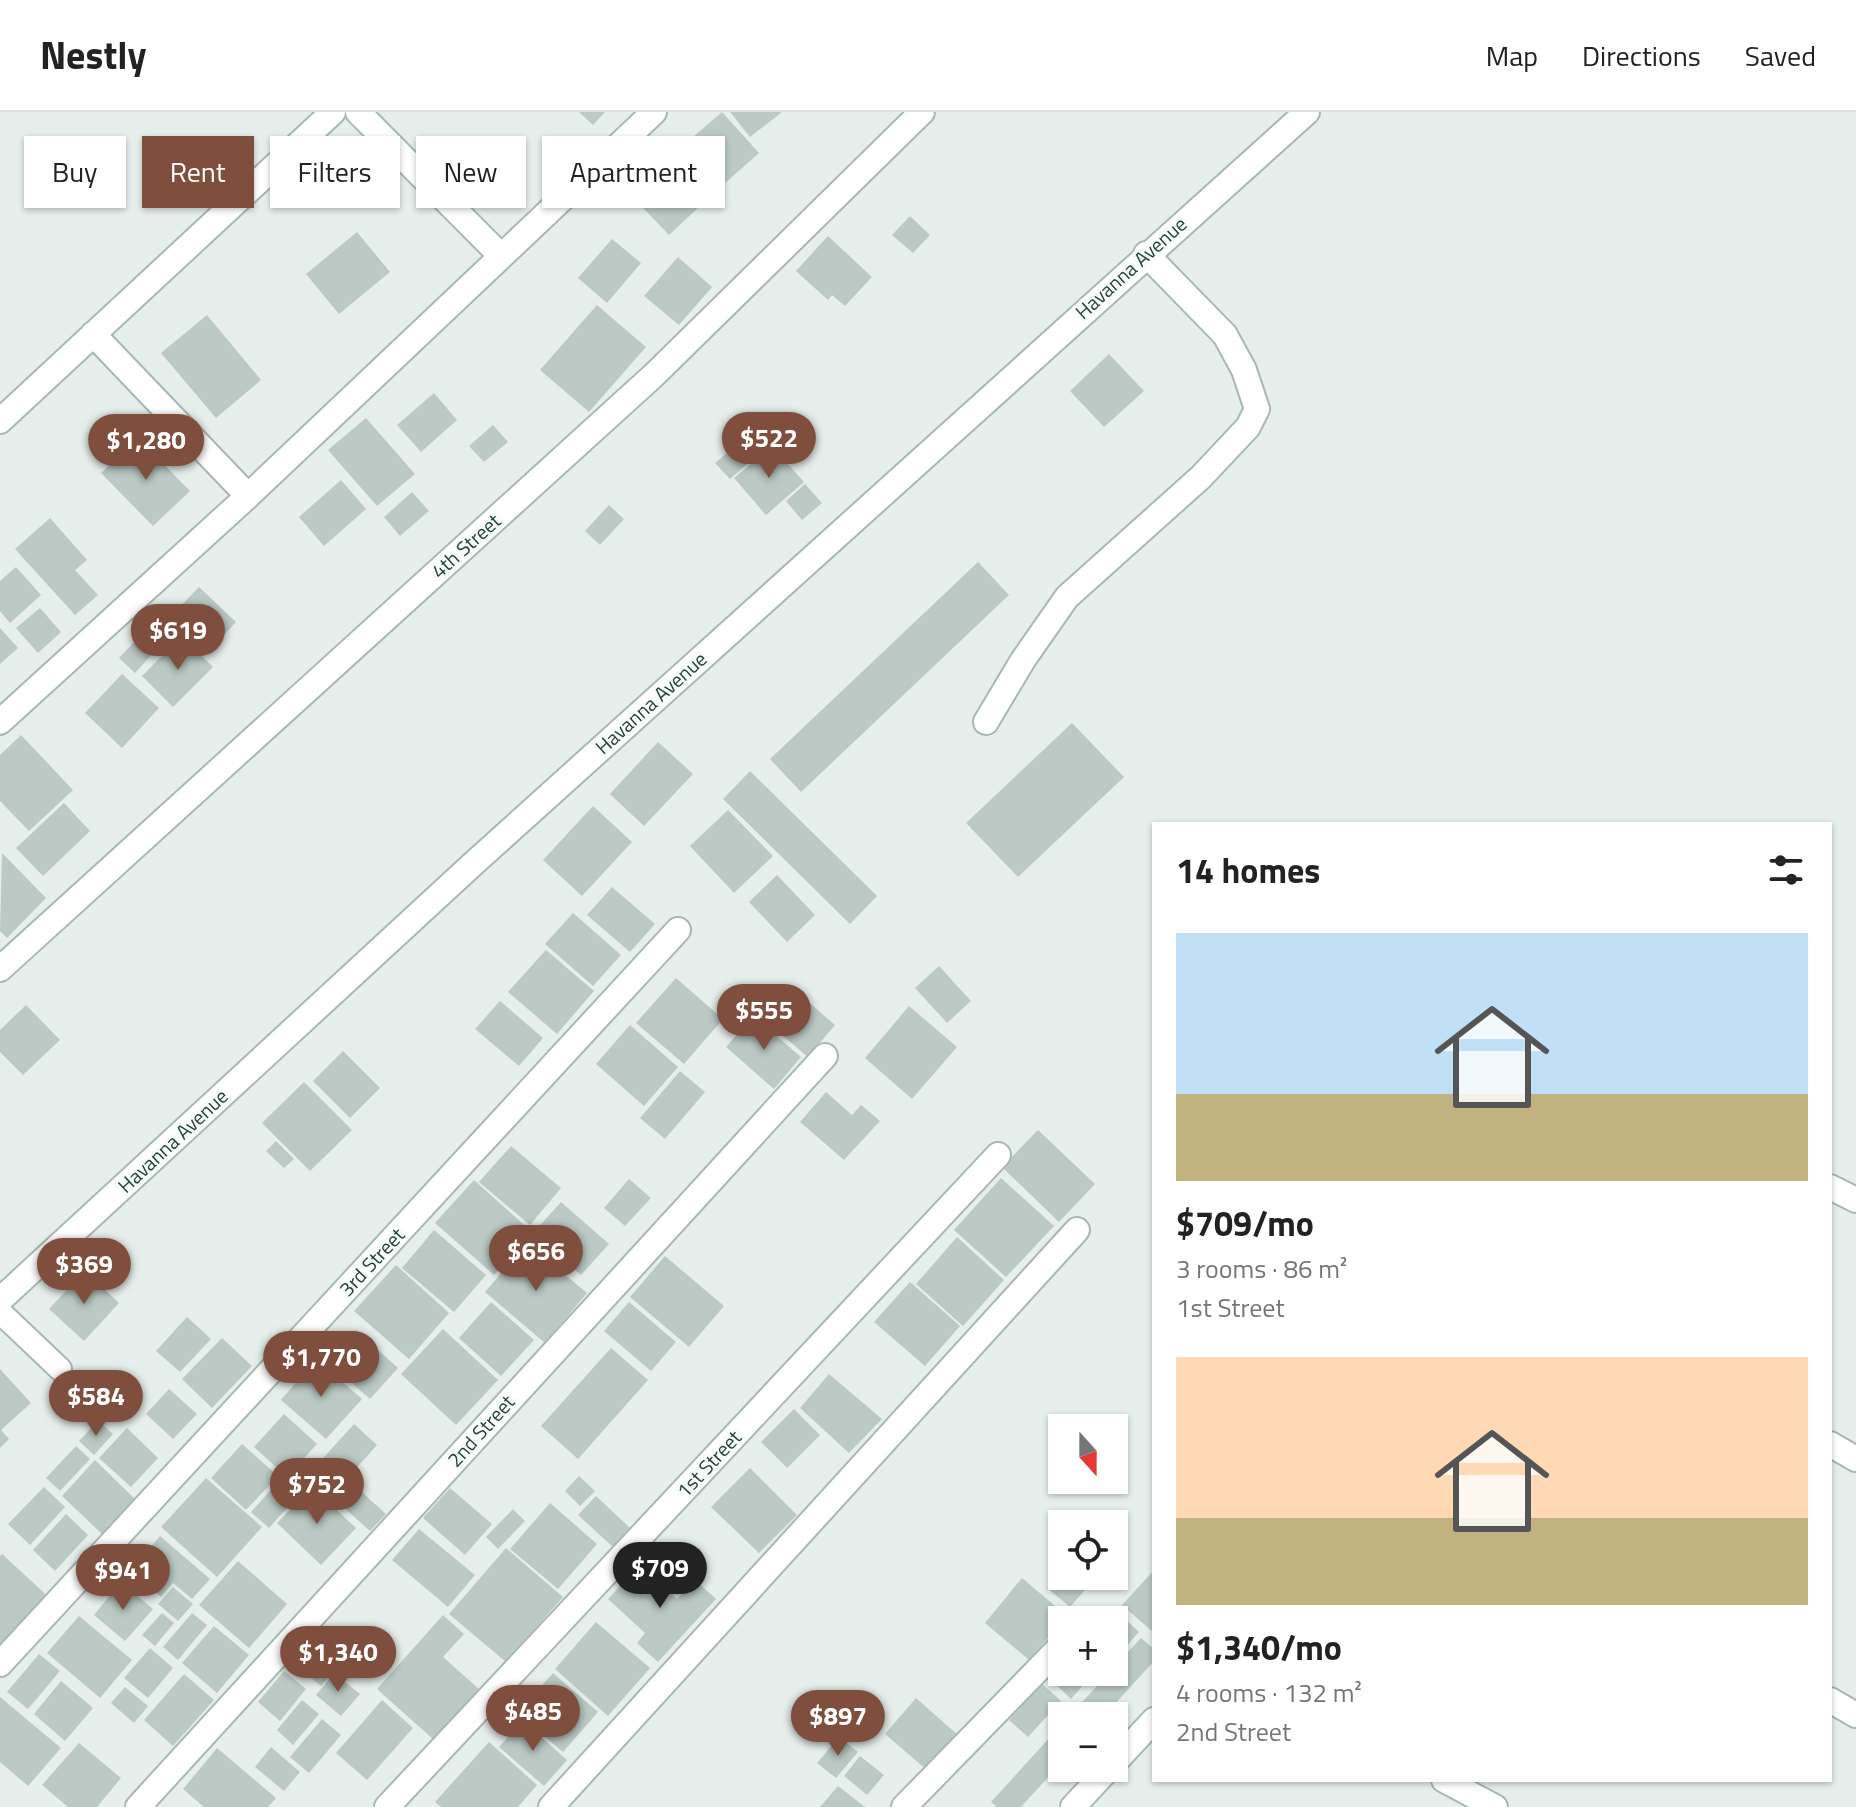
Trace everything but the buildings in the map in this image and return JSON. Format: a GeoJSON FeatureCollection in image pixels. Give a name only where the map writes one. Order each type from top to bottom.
{"type":"FeatureCollection","features":[{"type":"Feature","properties":{"kind":"street"},"geometry":{"type":"LineString","coordinates":[[0,421],[333,112]]}},
{"type":"Feature","properties":{"kind":"street"},"geometry":{"type":"LineString","coordinates":[[358,112],[501,256]]}},
{"type":"Feature","properties":{"kind":"street"},"geometry":{"type":"LineString","coordinates":[[0,722],[248,496],[654,112]]}},
{"type":"Feature","properties":{"kind":"street","name":"4th Street"},"geometry":{"type":"LineString","coordinates":[[0,969],[654,375],[922,112]]}},
{"type":"Feature","properties":{"kind":"street","name":"Havanna Avenue"},"geometry":{"type":"LineString","coordinates":[[0,1300],[474,863],[1307,112]]}},
{"type":"Feature","properties":{"kind":"street"},"geometry":{"type":"LineString","coordinates":[[986,722],[1023,660],[1067,597],[1201,477],[1248,427],[1257,409],[1244,370],[1225,335],[1146,254]]}},
{"type":"Feature","properties":{"kind":"street"},"geometry":{"type":"LineString","coordinates":[[93,334],[248,496]]}},
{"type":"Feature","properties":{"kind":"street","name":"3rd Street"},"geometry":{"type":"LineString","coordinates":[[0,1664],[678,930]]}},
{"type":"Feature","properties":{"kind":"street","name":"2nd Street"},"geometry":{"type":"LineString","coordinates":[[138,1807],[825,1056]]}},
{"type":"Feature","properties":{"kind":"street","name":"1st Street"},"geometry":{"type":"LineString","coordinates":[[387,1807],[998,1155]]}},
{"type":"Feature","properties":{"kind":"street"},"geometry":{"type":"LineString","coordinates":[[1832,1188],[1856,1200]]}},
{"type":"Feature","properties":{"kind":"street"},"geometry":{"type":"LineString","coordinates":[[551,1807],[1077,1230]]}},
{"type":"Feature","properties":{"kind":"street"},"geometry":{"type":"LineString","coordinates":[[1832,1445],[1856,1459]]}},
{"type":"Feature","properties":{"kind":"street"},"geometry":{"type":"LineString","coordinates":[[904,1807],[1048,1659]]}},
{"type":"Feature","properties":{"kind":"street"},"geometry":{"type":"LineString","coordinates":[[1832,1701],[1856,1715]]}},
{"type":"Feature","properties":{"kind":"street"},"geometry":{"type":"LineString","coordinates":[[1128,1748],[1152,1722]]}},
{"type":"Feature","properties":{"kind":"street"},"geometry":{"type":"LineString","coordinates":[[1073,1807],[1096,1782]]}},
{"type":"Feature","properties":{"kind":"street"},"geometry":{"type":"LineString","coordinates":[[1448,1782],[1495,1807]]}},
{"type":"Feature","properties":{"kind":"lane"},"geometry":{"type":"LineString","coordinates":[[0,1312],[60,1369]]}}]}
